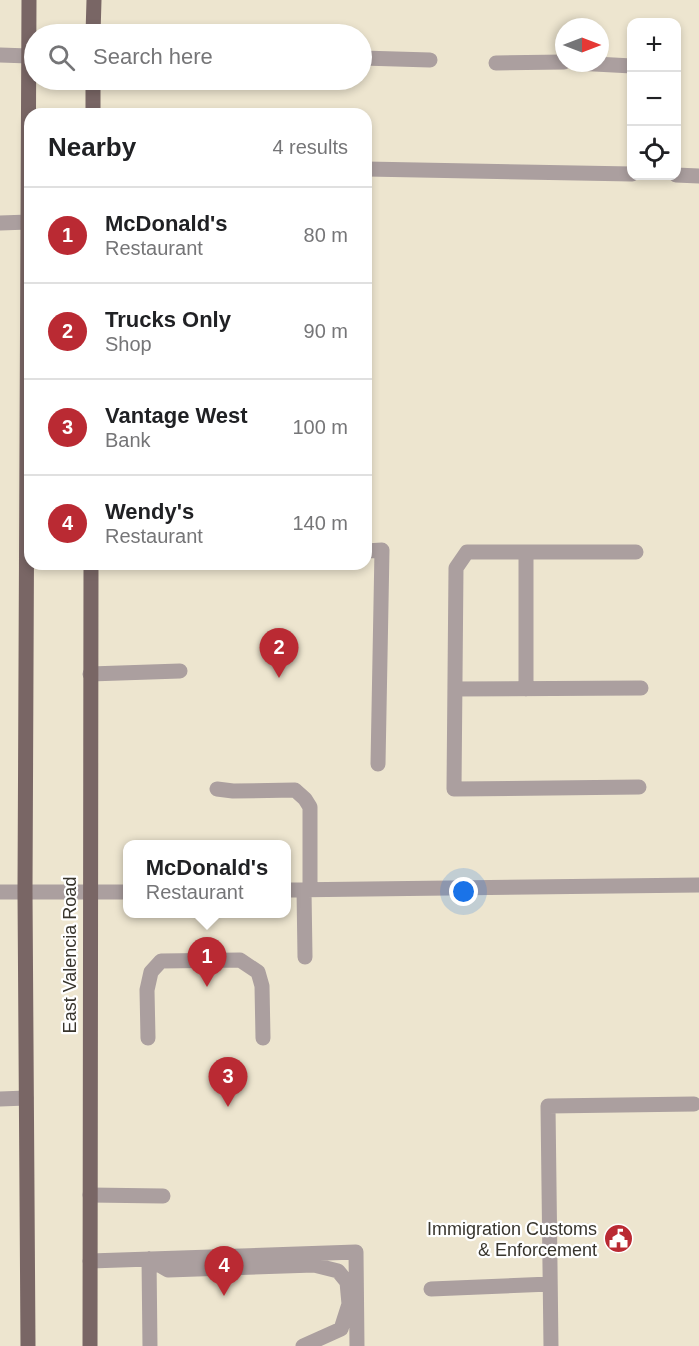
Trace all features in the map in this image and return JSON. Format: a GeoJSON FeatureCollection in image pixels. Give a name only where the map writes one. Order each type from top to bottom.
{"type":"FeatureCollection","features":[{"type":"Feature","properties":{"kind":"main road"},"geometry":{"type":"LineString","coordinates":[[29,0],[29,24]]}},
{"type":"Feature","properties":{"kind":"main road"},"geometry":{"type":"LineString","coordinates":[[93,24],[94,0]]}},
{"type":"Feature","properties":{"kind":"main road"},"geometry":{"type":"LineString","coordinates":[[28,90],[28,108]]}},
{"type":"Feature","properties":{"kind":"main road"},"geometry":{"type":"LineString","coordinates":[[93,90],[93,108]]}},
{"type":"Feature","properties":{"kind":"main road"},"geometry":{"type":"LineString","coordinates":[[27,570],[25,892],[28,1346]]}},
{"type":"Feature","properties":{"kind":"main road","name":"East Valencia Road"},"geometry":{"type":"LineString","coordinates":[[90,1346],[91,570]]}},
{"type":"Feature","properties":{"kind":"street"},"geometry":{"type":"LineString","coordinates":[[0,55],[24,56]]}},
{"type":"Feature","properties":{"kind":"street"},"geometry":{"type":"LineString","coordinates":[[372,58],[430,60]]}},
{"type":"Feature","properties":{"kind":"street"},"geometry":{"type":"LineString","coordinates":[[496,63],[555,62]]}},
{"type":"Feature","properties":{"kind":"street"},"geometry":{"type":"LineString","coordinates":[[609,65],[627,66]]}},
{"type":"Feature","properties":{"kind":"street"},"geometry":{"type":"LineString","coordinates":[[372,169],[627,174]]}},
{"type":"Feature","properties":{"kind":"street"},"geometry":{"type":"LineString","coordinates":[[681,175],[699,176]]}},
{"type":"Feature","properties":{"kind":"street"},"geometry":{"type":"LineString","coordinates":[[0,223],[24,222]]}},
{"type":"Feature","properties":{"kind":"street"},"geometry":{"type":"LineString","coordinates":[[372,551],[382,550],[378,764]]}},
{"type":"Feature","properties":{"kind":"street"},"geometry":{"type":"LineString","coordinates":[[636,552],[467,552],[456,568],[454,789],[639,787]]}},
{"type":"Feature","properties":{"kind":"street"},"geometry":{"type":"LineString","coordinates":[[526,552],[526,689]]}},
{"type":"Feature","properties":{"kind":"street"},"geometry":{"type":"LineString","coordinates":[[90,674],[180,671]]}},
{"type":"Feature","properties":{"kind":"street"},"geometry":{"type":"LineString","coordinates":[[455,689],[641,688]]}},
{"type":"Feature","properties":{"kind":"street"},"geometry":{"type":"LineString","coordinates":[[217,789],[295,790],[310,807],[305,957]]}},
{"type":"Feature","properties":{"kind":"street"},"geometry":{"type":"LineString","coordinates":[[291,890],[699,885]]}},
{"type":"Feature","properties":{"kind":"street"},"geometry":{"type":"LineString","coordinates":[[0,892],[123,892]]}},
{"type":"Feature","properties":{"kind":"street"},"geometry":{"type":"LineString","coordinates":[[148,1038],[147,990],[151,972],[161,961],[240,960],[258,972],[262,986],[263,1038]]}},
{"type":"Feature","properties":{"kind":"street"},"geometry":{"type":"LineString","coordinates":[[0,1099],[26,1098]]}},
{"type":"Feature","properties":{"kind":"street"},"geometry":{"type":"LineString","coordinates":[[551,1346],[548,1106],[693,1104]]}},
{"type":"Feature","properties":{"kind":"street"},"geometry":{"type":"LineString","coordinates":[[90,1195],[163,1196]]}},
{"type":"Feature","properties":{"kind":"street"},"geometry":{"type":"LineString","coordinates":[[90,1261],[356,1252],[357,1346]]}},
{"type":"Feature","properties":{"kind":"street"},"geometry":{"type":"LineString","coordinates":[[149,1259],[150,1346]]}},
{"type":"Feature","properties":{"kind":"street"},"geometry":{"type":"LineString","coordinates":[[149,1259],[168,1270],[314,1265],[338,1271],[346,1282],[350,1304],[341,1329],[303,1346]]}},
{"type":"Feature","properties":{"kind":"street"},"geometry":{"type":"LineString","coordinates":[[431,1289],[550,1284]]}},
{"type":"Feature","properties":{"kind":"place","name":"Trucks Only"},"geometry":{"type":"Point","coordinates":[279,678]}},
{"type":"Feature","properties":{"kind":"place","name":"McDonald's"},"geometry":{"type":"Point","coordinates":[207,987]}},
{"type":"Feature","properties":{"kind":"place","name":"Vantage West"},"geometry":{"type":"Point","coordinates":[228,1107]}},
{"type":"Feature","properties":{"kind":"place","name":"Immigration Customs & Enforcement"},"geometry":{"type":"Point","coordinates":[618,1239]}},
{"type":"Feature","properties":{"kind":"place","name":"Wendy's"},"geometry":{"type":"Point","coordinates":[224,1296]}}]}
